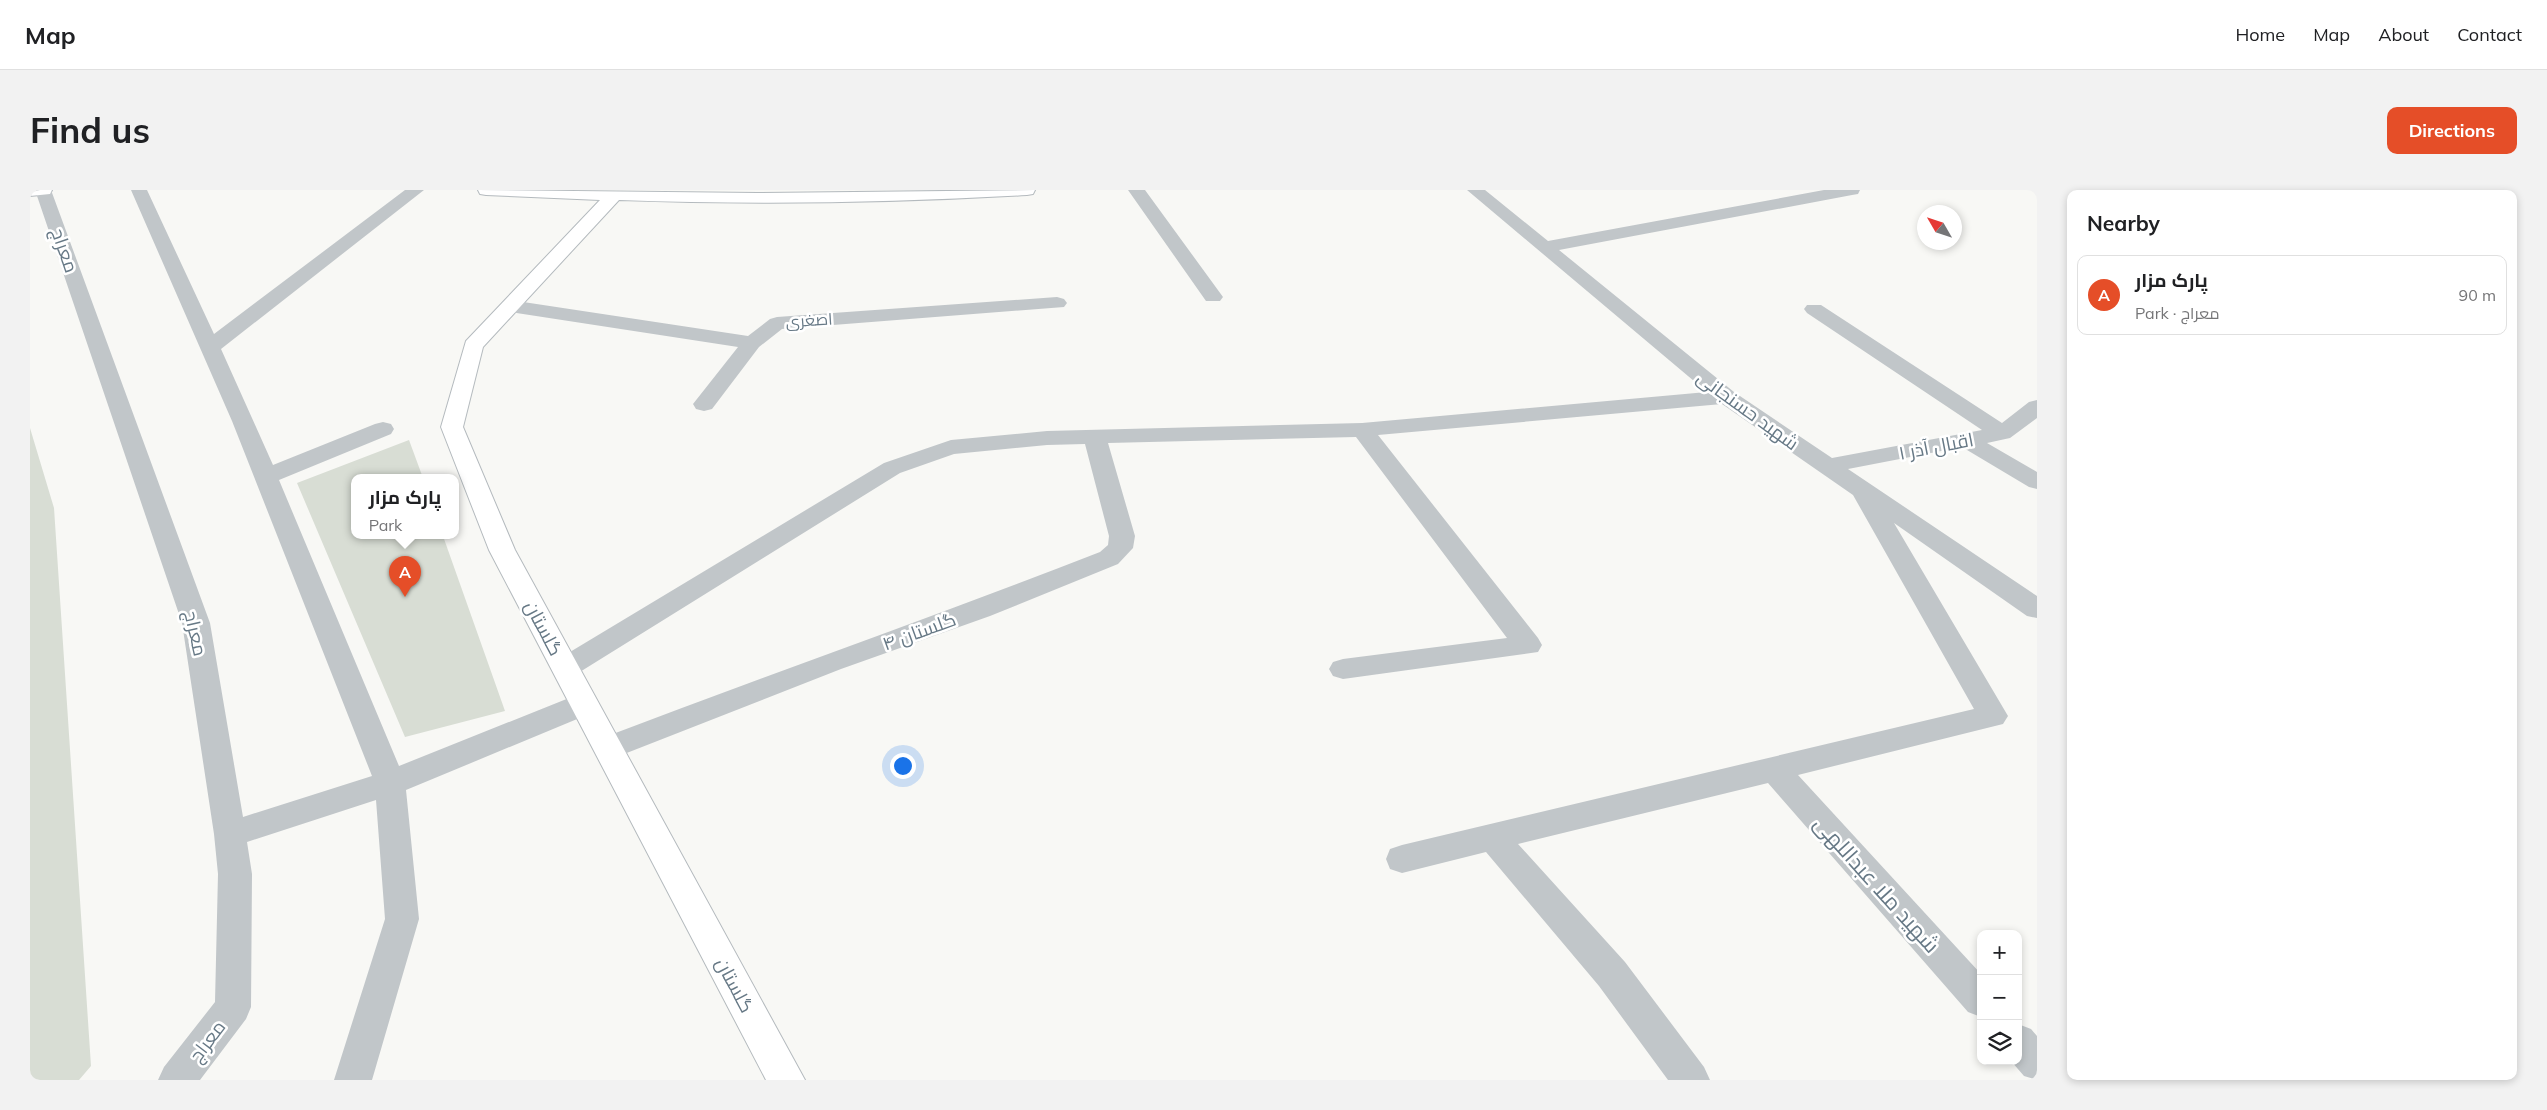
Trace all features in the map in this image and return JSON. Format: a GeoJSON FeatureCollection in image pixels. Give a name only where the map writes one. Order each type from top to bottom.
{"type":"FeatureCollection","features":[{"type":"Feature","properties":{"kind":"street"},"geometry":{"type":"LineString","coordinates":[[30,191],[44,190]]}},
{"type":"Feature","properties":{"kind":"street","name":"معراج"},"geometry":{"type":"LineString","coordinates":[[44,190],[196,623],[236,874],[233,1007],[177,1080]]}},
{"type":"Feature","properties":{"kind":"street"},"geometry":{"type":"LineString","coordinates":[[139,190],[210,347],[390,783],[402,919],[353,1080]]}},
{"type":"Feature","properties":{"kind":"street"},"geometry":{"type":"LineString","coordinates":[[210,347],[416,190]]}},
{"type":"Feature","properties":{"kind":"street"},"geometry":{"type":"LineString","coordinates":[[486,190],[791,194],[890,194],[1027,190]]}},
{"type":"Feature","properties":{"kind":"street"},"geometry":{"type":"LineString","coordinates":[[1136,190],[1213,297]]}},
{"type":"Feature","properties":{"kind":"street","name":"شهید حسنجانی"},"geometry":{"type":"LineString","coordinates":[[1475,190],[1726,397],[2037,609]]}},
{"type":"Feature","properties":{"kind":"street"},"geometry":{"type":"LineString","coordinates":[[1544,247],[1852,190]]}},
{"type":"Feature","properties":{"kind":"street","name":"گلستان"},"geometry":{"type":"LineString","coordinates":[[617,193],[473,344],[452,427],[502,550],[786,1080]]}},
{"type":"Feature","properties":{"kind":"street","name":"اصغری"},"geometry":{"type":"LineString","coordinates":[[704,404],[752,343],[777,323],[1057,303]]}},
{"type":"Feature","properties":{"kind":"street"},"geometry":{"type":"LineString","coordinates":[[510,306],[752,343]]}},
{"type":"Feature","properties":{"kind":"street"},"geometry":{"type":"LineString","coordinates":[[1814,309],[2002,433]]}},
{"type":"Feature","properties":{"kind":"street"},"geometry":{"type":"LineString","coordinates":[[565,668],[892,468],[951,447],[1047,438],[1362,430],[1726,397]]}},
{"type":"Feature","properties":{"kind":"street","name":"اقبال آذر ۱"},"geometry":{"type":"LineString","coordinates":[[1828,466],[2002,433],[2037,407]]}},
{"type":"Feature","properties":{"kind":"street"},"geometry":{"type":"LineString","coordinates":[[265,478],[383,429]]}},
{"type":"Feature","properties":{"kind":"street"},"geometry":{"type":"LineString","coordinates":[[1343,669],[1528,645],[1362,430]]}},
{"type":"Feature","properties":{"kind":"street","name":"گلستان ۴"},"geometry":{"type":"LineString","coordinates":[[608,748],[832,662],[980,609],[1109,558],[1120,548],[1122,536],[1096,437]]}},
{"type":"Feature","properties":{"kind":"street"},"geometry":{"type":"LineString","coordinates":[[1966,440],[2037,482]]}},
{"type":"Feature","properties":{"kind":"street"},"geometry":{"type":"LineString","coordinates":[[1402,859],[1993,716],[1863,491]]}},
{"type":"Feature","properties":{"kind":"street"},"geometry":{"type":"LineString","coordinates":[[230,834],[390,783],[584,704]]}},
{"type":"Feature","properties":{"kind":"street","name":"شهید ملا عبداللهی"},"geometry":{"type":"LineString","coordinates":[[1774,768],[1977,996]]}},
{"type":"Feature","properties":{"kind":"street"},"geometry":{"type":"LineString","coordinates":[[1492,838],[1612,974],[1690,1080]]}},
{"type":"Feature","properties":{"kind":"street"},"geometry":{"type":"LineString","coordinates":[[2022,1046],[2037,1063]]}},
{"type":"Feature","properties":{"kind":"shaded area"},"geometry":{"type":"Polygon","coordinates":[[[30,428],[54,508],[91,1066],[79,1080],[30,1080],[30,428]]]}},
{"type":"Feature","properties":{"kind":"shaded area"},"geometry":{"type":"Polygon","coordinates":[[[409,440],[422,474],[351,474],[351,539],[444,539],[505,711],[405,737],[297,483],[409,440]]]}},
{"type":"Feature","properties":{"kind":"place","name":"پارک مزار"},"geometry":{"type":"Point","coordinates":[405,597]}}]}
